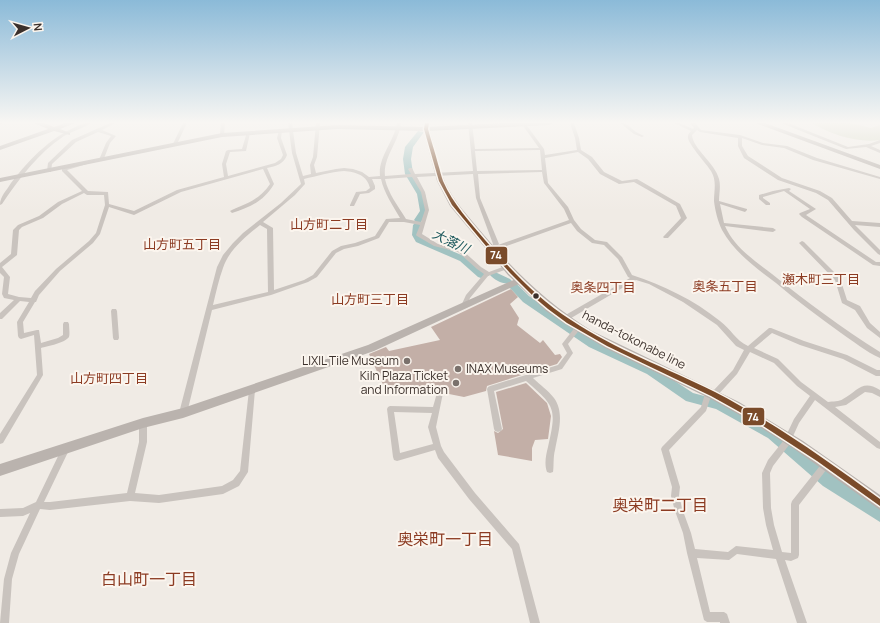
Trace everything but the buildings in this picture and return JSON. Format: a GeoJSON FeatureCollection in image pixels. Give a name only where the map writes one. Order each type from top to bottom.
{"type":"FeatureCollection","features":[{"type":"Feature","properties":{"kind":"main road","name":"handa-tokonabe line"},"geometry":{"type":"LineString","coordinates":[[434,152],[445,191],[453,204],[518,281],[564,319],[575,331],[608,345],[708,399],[785,443],[822,470],[880,503]]}},
{"type":"Feature","properties":{"kind":"street"},"geometry":{"type":"LineString","coordinates":[[0,203],[37,155],[41,152]]}},
{"type":"Feature","properties":{"kind":"street"},"geometry":{"type":"LineString","coordinates":[[49,170],[50,164],[62,152]]}},
{"type":"Feature","properties":{"kind":"street"},"geometry":{"type":"LineString","coordinates":[[101,160],[104,152]]}},
{"type":"Feature","properties":{"kind":"street"},"geometry":{"type":"LineString","coordinates":[[0,180],[138,152]]}},
{"type":"Feature","properties":{"kind":"street"},"geometry":{"type":"LineString","coordinates":[[226,178],[224,164],[228,152]]}},
{"type":"Feature","properties":{"kind":"street"},"geometry":{"type":"LineString","coordinates":[[107,205],[134,213],[179,191],[265,168],[283,160],[285,155],[284,152]]}},
{"type":"Feature","properties":{"kind":"street"},"geometry":{"type":"LineString","coordinates":[[314,176],[312,165],[315,152]]}},
{"type":"Feature","properties":{"kind":"street"},"geometry":{"type":"LineString","coordinates":[[387,152],[383,162],[382,178],[392,200],[404,220]]}},
{"type":"Feature","properties":{"kind":"street"},"geometry":{"type":"LineString","coordinates":[[474,152],[478,198],[496,244],[492,249]]}},
{"type":"Feature","properties":{"kind":"street"},"geometry":{"type":"LineString","coordinates":[[543,152],[543,171],[546,183],[566,208],[572,221],[579,230],[594,242],[605,243],[620,258],[626,272],[635,278],[651,284],[692,305],[722,326],[732,340],[748,349],[776,361],[799,384],[880,446]]}},
{"type":"Feature","properties":{"kind":"street"},"geometry":{"type":"LineString","coordinates":[[544,157],[578,152]]}},
{"type":"Feature","properties":{"kind":"street"},"geometry":{"type":"LineString","coordinates":[[579,152],[590,158],[602,173],[621,183],[635,180],[678,205],[684,218],[666,238]]}},
{"type":"Feature","properties":{"kind":"street"},"geometry":{"type":"LineString","coordinates":[[700,152],[712,168],[716,178],[718,186],[717,202],[722,224],[732,240],[750,260],[809,307],[853,339],[880,355]]}},
{"type":"Feature","properties":{"kind":"street"},"geometry":{"type":"LineString","coordinates":[[743,152],[746,157],[780,179],[828,197],[880,253]]}},
{"type":"Feature","properties":{"kind":"street"},"geometry":{"type":"LineString","coordinates":[[798,152],[815,159],[880,178]]}},
{"type":"Feature","properties":{"kind":"street"},"geometry":{"type":"LineString","coordinates":[[847,152],[880,167]]}},
{"type":"Feature","properties":{"kind":"street"},"geometry":{"type":"LineString","coordinates":[[183,413],[209,308],[220,267],[225,255],[232,246],[298,190],[303,184],[294,153],[285,155]]}},
{"type":"Feature","properties":{"kind":"street"},"geometry":{"type":"LineString","coordinates":[[0,441],[40,375],[38,332],[20,334],[20,322],[34,300],[56,272],[94,239],[99,230],[107,205],[106,193],[90,194],[64,170],[85,163]]}},
{"type":"Feature","properties":{"kind":"street"},"geometry":{"type":"LineString","coordinates":[[232,211],[248,206],[266,194],[272,184],[265,168]]}},
{"type":"Feature","properties":{"kind":"street"},"geometry":{"type":"LineString","coordinates":[[410,169],[410,176],[423,192],[427,210],[418,235],[436,245],[460,251],[479,268],[489,274]]}},
{"type":"Feature","properties":{"kind":"street"},"geometry":{"type":"LineString","coordinates":[[302,178],[349,170],[360,172],[369,178],[543,171]]}},
{"type":"Feature","properties":{"kind":"street"},"geometry":{"type":"LineString","coordinates":[[352,206],[358,193],[367,192],[373,188],[369,178]]}},
{"type":"Feature","properties":{"kind":"street"},"geometry":{"type":"LineString","coordinates":[[768,204],[761,199],[761,196],[773,192],[786,191],[791,188],[790,183]]}},
{"type":"Feature","properties":{"kind":"street"},"geometry":{"type":"LineString","coordinates":[[0,266],[14,255],[13,245],[16,239],[16,230],[20,226],[41,217],[60,203],[85,191]]}},
{"type":"Feature","properties":{"kind":"street"},"geometry":{"type":"LineString","coordinates":[[786,191],[814,209],[802,214],[804,216],[874,264],[880,264]]}},
{"type":"Feature","properties":{"kind":"street"},"geometry":{"type":"LineString","coordinates":[[717,202],[745,210]]}},
{"type":"Feature","properties":{"kind":"street"},"geometry":{"type":"LineString","coordinates":[[209,308],[271,292],[306,281],[315,276],[334,252],[343,247],[356,245],[377,236],[388,220],[404,220],[421,224]]}},
{"type":"Feature","properties":{"kind":"street"},"geometry":{"type":"LineString","coordinates":[[492,249],[572,221]]}},
{"type":"Feature","properties":{"kind":"street"},"geometry":{"type":"LineString","coordinates":[[260,223],[270,228],[271,292]]}},
{"type":"Feature","properties":{"kind":"street"},"geometry":{"type":"LineString","coordinates":[[851,223],[880,225]]}},
{"type":"Feature","properties":{"kind":"street"},"geometry":{"type":"LineString","coordinates":[[722,224],[773,230]]}},
{"type":"Feature","properties":{"kind":"street"},"geometry":{"type":"LineString","coordinates":[[802,243],[838,279],[844,301],[857,306],[867,324],[880,335]]}},
{"type":"Feature","properties":{"kind":"street"},"geometry":{"type":"LineString","coordinates":[[464,306],[478,284],[489,274],[508,268]]}},
{"type":"Feature","properties":{"kind":"street"},"geometry":{"type":"LineString","coordinates":[[0,269],[7,277],[6,296],[34,300]]}},
{"type":"Feature","properties":{"kind":"street"},"geometry":{"type":"LineString","coordinates":[[564,319],[635,278]]}},
{"type":"Feature","properties":{"kind":"street"},"geometry":{"type":"LineString","coordinates":[[0,470],[65,450],[143,423],[183,413],[371,348],[518,281]]}},
{"type":"Feature","properties":{"kind":"street"},"geometry":{"type":"LineString","coordinates":[[0,317],[19,299]]}},
{"type":"Feature","properties":{"kind":"street"},"geometry":{"type":"LineString","coordinates":[[114,311],[116,338]]}},
{"type":"Feature","properties":{"kind":"street"},"geometry":{"type":"LineString","coordinates":[[38,346],[60,340],[66,336],[66,324]]}},
{"type":"Feature","properties":{"kind":"street"},"geometry":{"type":"LineString","coordinates":[[725,623],[724,617],[707,617],[687,533],[675,496],[676,487],[665,449],[704,409],[708,399],[735,372],[748,349],[771,330],[845,358],[876,373],[880,373]]}},
{"type":"Feature","properties":{"kind":"street"},"geometry":{"type":"LineString","coordinates":[[498,429],[490,389],[560,367],[570,353],[565,344],[575,331]]}},
{"type":"Feature","properties":{"kind":"street"},"geometry":{"type":"LineString","coordinates":[[526,377],[552,400],[558,414],[550,454],[550,469]]}},
{"type":"Feature","properties":{"kind":"street"},"geometry":{"type":"LineString","coordinates":[[827,405],[844,404],[858,392],[866,388],[872,389],[880,394]]}},
{"type":"Feature","properties":{"kind":"street"},"geometry":{"type":"LineString","coordinates":[[0,513],[23,512],[38,506],[130,497],[159,499],[223,490],[236,483],[244,472],[252,390]]}},
{"type":"Feature","properties":{"kind":"street"},"geometry":{"type":"LineString","coordinates":[[440,392],[432,427],[437,446],[441,455],[472,496],[516,547],[534,623]]}},
{"type":"Feature","properties":{"kind":"street"},"geometry":{"type":"LineString","coordinates":[[802,623],[778,555],[766,508],[766,473],[769,462],[785,443],[800,416],[814,396]]}},
{"type":"Feature","properties":{"kind":"street"},"geometry":{"type":"LineString","coordinates":[[436,410],[390,409],[397,457],[437,446]]}},
{"type":"Feature","properties":{"kind":"street"},"geometry":{"type":"LineString","coordinates":[[130,497],[143,442],[143,423]]}},
{"type":"Feature","properties":{"kind":"street"},"geometry":{"type":"LineString","coordinates":[[4,623],[8,579],[15,553],[65,450]]}},
{"type":"Feature","properties":{"kind":"street"},"geometry":{"type":"LineString","coordinates":[[691,554],[728,556],[736,550],[792,557],[795,555],[795,504],[822,470]]}},
{"type":"Feature","properties":{"kind":"waterway","name":"大落川"},"geometry":{"type":"LineString","coordinates":[[408,152],[407,159],[409,174],[421,194],[424,211],[418,220]]}},
{"type":"Feature","properties":{"kind":"waterway","name":"大落川"},"geometry":{"type":"LineString","coordinates":[[417,225],[416,235],[419,240],[463,259],[481,275],[485,274]]}},
{"type":"Feature","properties":{"kind":"waterway","name":"大落川"},"geometry":{"type":"LineString","coordinates":[[495,275],[507,281]]}},
{"type":"Feature","properties":{"kind":"waterway","name":"大落川"},"geometry":{"type":"LineString","coordinates":[[514,287],[526,299],[593,344],[651,371],[690,397],[719,405],[772,434],[828,481],[880,515]]}},
{"type":"Feature","properties":{"kind":"transit line","name":"74"},"geometry":{"type":"LineString","coordinates":[[433,152],[441,181],[453,204],[511,272],[550,308],[588,334],[713,394],[757,418],[840,473],[880,503]]}},
{"type":"Feature","properties":{"kind":"place","name":"LIXIL Tile Museum"},"geometry":{"type":"Point","coordinates":[407,361]}},
{"type":"Feature","properties":{"kind":"place","name":"INAX Museums"},"geometry":{"type":"Point","coordinates":[458,369]}},
{"type":"Feature","properties":{"kind":"place","name":"Kiln Plaza Ticket and Information"},"geometry":{"type":"Point","coordinates":[456,383]}},
{"type":"Feature","properties":{"kind":"district","name":"山方町二丁目"},"geometry":{"type":"Point","coordinates":[329,224]}},
{"type":"Feature","properties":{"kind":"district","name":"山方町五丁目"},"geometry":{"type":"Point","coordinates":[182,244]}},
{"type":"Feature","properties":{"kind":"district","name":"瀬木町三丁目"},"geometry":{"type":"Point","coordinates":[821,279]}},
{"type":"Feature","properties":{"kind":"district","name":"奥条五丁目"},"geometry":{"type":"Point","coordinates":[725,286]}},
{"type":"Feature","properties":{"kind":"district","name":"奥条四丁目"},"geometry":{"type":"Point","coordinates":[603,287]}},
{"type":"Feature","properties":{"kind":"district","name":"山方町三丁目"},"geometry":{"type":"Point","coordinates":[370,299]}},
{"type":"Feature","properties":{"kind":"district","name":"山方町四丁目"},"geometry":{"type":"Point","coordinates":[109,378]}},
{"type":"Feature","properties":{"kind":"district","name":"奥栄町二丁目"},"geometry":{"type":"Point","coordinates":[660,505]}},
{"type":"Feature","properties":{"kind":"district","name":"奥栄町一丁目"},"geometry":{"type":"Point","coordinates":[445,539]}},
{"type":"Feature","properties":{"kind":"district","name":"白山町一丁目"},"geometry":{"type":"Point","coordinates":[149,579]}}]}
